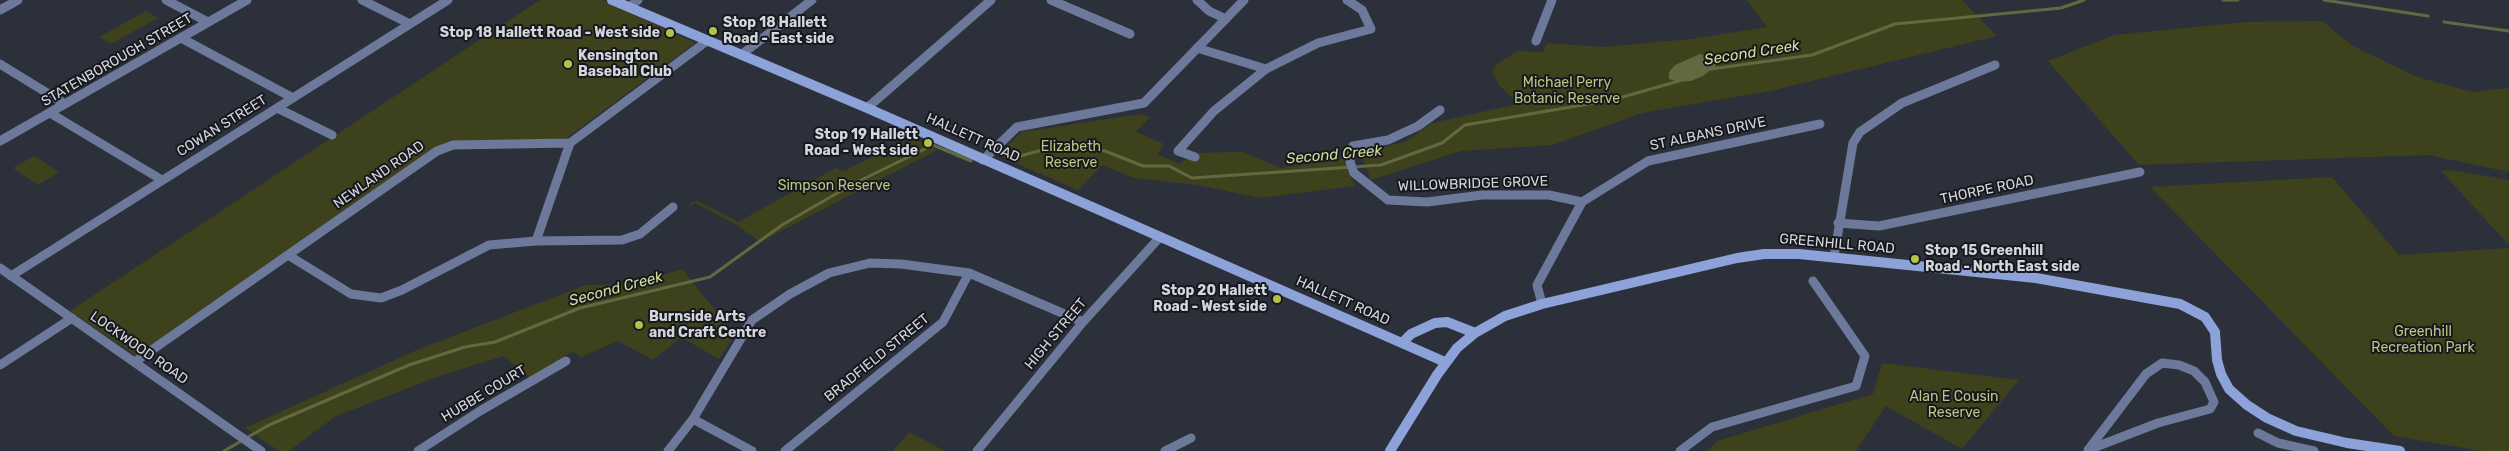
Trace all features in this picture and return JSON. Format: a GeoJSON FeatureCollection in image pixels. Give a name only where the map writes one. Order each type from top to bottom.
{"type":"FeatureCollection","features":[{"type":"Feature","properties":{"kind":"main road","name":"HALLETT ROAD"},"geometry":{"type":"LineString","coordinates":[[612,0],[867,108],[1445,362]]}},
{"type":"Feature","properties":{"kind":"main road","name":"GREENHILL ROAD"},"geometry":{"type":"LineString","coordinates":[[1390,451],[1445,362],[1475,333],[1505,316],[1542,304],[1746,257],[1764,254],[1799,254],[2046,280],[2156,298],[2180,304],[2205,317],[2215,332],[2217,360],[2221,374],[2229,389],[2247,405],[2267,418],[2296,431],[2347,443],[2400,451]]}},
{"type":"Feature","properties":{"kind":"main road"},"geometry":{"type":"LineString","coordinates":[[1402,343],[1411,334],[1435,323],[1448,322],[1475,333]]}},
{"type":"Feature","properties":{"kind":"street"},"geometry":{"type":"LineString","coordinates":[[0,10],[18,0]]}},
{"type":"Feature","properties":{"kind":"street"},"geometry":{"type":"LineString","coordinates":[[166,0],[208,22]]}},
{"type":"Feature","properties":{"kind":"street","name":"STATENBOROUGH STREET"},"geometry":{"type":"LineString","coordinates":[[0,141],[247,0]]}},
{"type":"Feature","properties":{"kind":"street"},"geometry":{"type":"LineString","coordinates":[[362,0],[410,24]]}},
{"type":"Feature","properties":{"kind":"street","name":"COWAN STREET"},"geometry":{"type":"LineString","coordinates":[[11,276],[448,0]]}},
{"type":"Feature","properties":{"kind":"street"},"geometry":{"type":"LineString","coordinates":[[629,7],[638,0]]}},
{"type":"Feature","properties":{"kind":"street"},"geometry":{"type":"LineString","coordinates":[[741,56],[812,0]]}},
{"type":"Feature","properties":{"kind":"street"},"geometry":{"type":"LineString","coordinates":[[867,108],[991,0]]}},
{"type":"Feature","properties":{"kind":"street"},"geometry":{"type":"LineString","coordinates":[[1051,0],[1130,34]]}},
{"type":"Feature","properties":{"kind":"street"},"geometry":{"type":"LineString","coordinates":[[1198,0],[1208,11],[1226,18]]}},
{"type":"Feature","properties":{"kind":"street"},"geometry":{"type":"LineString","coordinates":[[983,160],[1017,128],[1144,103],[1244,0]]}},
{"type":"Feature","properties":{"kind":"street"},"geometry":{"type":"LineString","coordinates":[[1195,158],[1178,151],[1214,111],[1266,69],[1318,44],[1371,29],[1362,10],[1347,0]]}},
{"type":"Feature","properties":{"kind":"street"},"geometry":{"type":"LineString","coordinates":[[1536,40],[1552,0]]}},
{"type":"Feature","properties":{"kind":"street"},"geometry":{"type":"LineString","coordinates":[[180,38],[293,98]]}},
{"type":"Feature","properties":{"kind":"street"},"geometry":{"type":"LineString","coordinates":[[536,241],[570,143],[707,41]]}},
{"type":"Feature","properties":{"kind":"street"},"geometry":{"type":"LineString","coordinates":[[1198,48],[1266,69]]}},
{"type":"Feature","properties":{"kind":"street"},"geometry":{"type":"LineString","coordinates":[[0,64],[66,104]]}},
{"type":"Feature","properties":{"kind":"street"},"geometry":{"type":"LineString","coordinates":[[1834,257],[1838,223],[1853,143],[1860,132],[1902,103],[1995,65]]}},
{"type":"Feature","properties":{"kind":"street"},"geometry":{"type":"LineString","coordinates":[[277,108],[332,135]]}},
{"type":"Feature","properties":{"kind":"street","name":"WILLOWBRIDGE GROVE"},"geometry":{"type":"LineString","coordinates":[[1440,110],[1418,126],[1388,140],[1353,146],[1350,162],[1359,179],[1388,200],[1427,202],[1482,195],[1549,194],[1582,202]]}},
{"type":"Feature","properties":{"kind":"street"},"geometry":{"type":"LineString","coordinates":[[50,113],[162,180]]}},
{"type":"Feature","properties":{"kind":"street","name":"ST ALBANS DRIVE"},"geometry":{"type":"LineString","coordinates":[[1582,202],[1648,161],[1820,124]]}},
{"type":"Feature","properties":{"kind":"street","name":"NEWLAND ROAD"},"geometry":{"type":"LineString","coordinates":[[136,361],[437,151],[453,145],[570,143]]}},
{"type":"Feature","properties":{"kind":"street","name":"THORPE ROAD"},"geometry":{"type":"LineString","coordinates":[[1838,223],[1879,226],[2140,172]]}},
{"type":"Feature","properties":{"kind":"street"},"geometry":{"type":"LineString","coordinates":[[1542,304],[1537,285],[1582,202]]}},
{"type":"Feature","properties":{"kind":"street"},"geometry":{"type":"LineString","coordinates":[[288,255],[351,294],[381,298],[402,290],[489,245],[536,241],[622,240],[640,234],[672,207]]}},
{"type":"Feature","properties":{"kind":"street","name":"HIGH STREET"},"geometry":{"type":"LineString","coordinates":[[977,451],[1083,322],[1160,237]]}},
{"type":"Feature","properties":{"kind":"street"},"geometry":{"type":"LineString","coordinates":[[668,451],[694,419],[752,320],[798,289],[829,273],[870,263],[901,264],[969,272],[1083,322]]}},
{"type":"Feature","properties":{"kind":"street","name":"LOCKWOOD ROAD"},"geometry":{"type":"LineString","coordinates":[[0,268],[136,361],[261,451]]}},
{"type":"Feature","properties":{"kind":"street","name":"BRADFIELD STREET"},"geometry":{"type":"LineString","coordinates":[[786,451],[943,322],[969,272]]}},
{"type":"Feature","properties":{"kind":"street"},"geometry":{"type":"LineString","coordinates":[[1680,451],[1712,428],[1856,386],[1865,356],[1813,281]]}},
{"type":"Feature","properties":{"kind":"street"},"geometry":{"type":"LineString","coordinates":[[0,365],[72,318]]}},
{"type":"Feature","properties":{"kind":"street","name":"HUBBE COURT"},"geometry":{"type":"LineString","coordinates":[[418,451],[480,411],[566,361]]}},
{"type":"Feature","properties":{"kind":"street"},"geometry":{"type":"LineString","coordinates":[[2162,363],[2179,364],[2194,371],[2205,382],[2214,402],[2210,410],[2158,423],[2088,450],[2146,374],[2162,363]]}},
{"type":"Feature","properties":{"kind":"street"},"geometry":{"type":"LineString","coordinates":[[694,419],[752,451]]}},
{"type":"Feature","properties":{"kind":"street"},"geometry":{"type":"LineString","coordinates":[[2258,433],[2278,443],[2314,451]]}},
{"type":"Feature","properties":{"kind":"street"},"geometry":{"type":"LineString","coordinates":[[1165,451],[1191,438]]}},
{"type":"Feature","properties":{"kind":"green space"},"geometry":{"type":"Polygon","coordinates":[[[540,0],[602,0],[695,43],[561,142],[430,151],[137,356],[70,311],[540,0]]]}},
{"type":"Feature","properties":{"kind":"green space","name":"Michael Perry Botanic Reserve"},"geometry":{"type":"Polygon","coordinates":[[[1747,0],[1962,0],[1997,36],[1770,91],[1642,113],[1552,145],[1461,151],[1371,180],[1360,152],[1405,142],[1432,123],[1518,104],[1499,85],[1492,71],[1496,65],[1517,51],[1543,52],[1547,43],[1603,47],[1692,39],[1767,27],[1747,0]]]}},
{"type":"Feature","properties":{"kind":"green space"},"geometry":{"type":"Polygon","coordinates":[[[146,11],[158,18],[111,44],[99,37],[146,11]]]}},
{"type":"Feature","properties":{"kind":"green space"},"geometry":{"type":"Polygon","coordinates":[[[2322,21],[2353,46],[2417,77],[2473,92],[2509,88],[2509,172],[2429,155],[2139,165],[2048,61],[2114,35],[2245,22],[2322,21]]]}},
{"type":"Feature","properties":{"kind":"green space","name":"Elizabeth Reserve"},"geometry":{"type":"Polygon","coordinates":[[[1141,114],[1150,117],[1136,132],[1164,144],[1157,154],[1180,164],[1192,153],[1243,152],[1281,168],[1343,159],[1355,186],[1259,198],[1198,185],[1134,178],[1102,165],[1078,190],[997,155],[1022,132],[1141,114]]]}},
{"type":"Feature","properties":{"kind":"green space","name":"Simpson Reserve"},"geometry":{"type":"Polygon","coordinates":[[[914,138],[937,150],[760,242],[737,225],[695,203],[689,206],[690,203],[698,201],[738,222],[836,168],[843,171],[914,138]]]}},
{"type":"Feature","properties":{"kind":"green space"},"geometry":{"type":"Polygon","coordinates":[[[34,156],[59,172],[38,185],[13,168],[34,156]]]}},
{"type":"Feature","properties":{"kind":"green space"},"geometry":{"type":"Polygon","coordinates":[[[2452,170],[2509,180],[2509,245],[2441,171],[2452,170]]]}},
{"type":"Feature","properties":{"kind":"green space","name":"Greenhill Recreation Park"},"geometry":{"type":"Polygon","coordinates":[[[2332,177],[2399,255],[2509,248],[2509,451],[2481,451],[2394,436],[2150,187],[2332,177]]]}},
{"type":"Feature","properties":{"kind":"green space"},"geometry":{"type":"Polygon","coordinates":[[[682,269],[735,335],[719,359],[681,337],[653,360],[618,341],[581,357],[573,351],[530,378],[504,356],[445,374],[336,416],[289,451],[279,451],[245,428],[419,349],[586,285],[633,284],[682,269]]]}},
{"type":"Feature","properties":{"kind":"green space","name":"Alan E Cousin Reserve"},"geometry":{"type":"Polygon","coordinates":[[[1882,363],[2019,380],[1962,449],[1886,406],[1856,451],[1707,451],[1717,441],[1873,394],[1882,363]]]}},
{"type":"Feature","properties":{"kind":"green space"},"geometry":{"type":"Polygon","coordinates":[[[909,432],[945,451],[893,451],[909,432]]]}},
{"type":"Feature","properties":{"kind":"shaded area"},"geometry":{"type":"Polygon","coordinates":[[[1700,54],[1716,60],[1718,64],[1703,76],[1691,81],[1678,82],[1669,79],[1669,72],[1675,65],[1700,54]]]}},
{"type":"Feature","properties":{"kind":"waterway","name":"Second Creek"},"geometry":{"type":"LineString","coordinates":[[1711,69],[1812,55],[1895,24],[2061,8],[2084,0]]}},
{"type":"Feature","properties":{"kind":"waterway","name":"Second Creek"},"geometry":{"type":"LineString","coordinates":[[2223,0],[2238,0]]}},
{"type":"Feature","properties":{"kind":"waterway","name":"Second Creek"},"geometry":{"type":"LineString","coordinates":[[2324,0],[2428,16]]}},
{"type":"Feature","properties":{"kind":"waterway","name":"Second Creek"},"geometry":{"type":"LineString","coordinates":[[2444,22],[2509,31]]}},
{"type":"Feature","properties":{"kind":"waterway","name":"Second Creek"},"geometry":{"type":"LineString","coordinates":[[1020,156],[1061,145],[1105,151],[1143,166],[1169,166],[1192,178],[1381,165],[1442,143],[1465,125],[1612,100],[1679,81]]}},
{"type":"Feature","properties":{"kind":"waterway","name":"Second Creek"},"geometry":{"type":"LineString","coordinates":[[224,451],[269,425],[409,365],[465,347],[495,342],[580,308],[710,277],[782,225],[853,184],[933,145],[971,161]]}},
{"type":"Feature","properties":{"kind":"place","name":"Stop 18 Hallett Road - East side"},"geometry":{"type":"Point","coordinates":[713,31]}},
{"type":"Feature","properties":{"kind":"place","name":"Stop 18 Hallett Road - West side"},"geometry":{"type":"Point","coordinates":[670,33]}},
{"type":"Feature","properties":{"kind":"place","name":"Kensington Baseball Club"},"geometry":{"type":"Point","coordinates":[568,64]}},
{"type":"Feature","properties":{"kind":"place","name":"Stop 19 Hallett Road - West side"},"geometry":{"type":"Point","coordinates":[928,143]}},
{"type":"Feature","properties":{"kind":"place","name":"Stop 15 Greenhill Road - North East side"},"geometry":{"type":"Point","coordinates":[1915,259]}},
{"type":"Feature","properties":{"kind":"place","name":"Stop 20 Hallett Road - West side"},"geometry":{"type":"Point","coordinates":[1277,299]}},
{"type":"Feature","properties":{"kind":"place","name":"Burnside Arts and Craft Centre"},"geometry":{"type":"Point","coordinates":[639,325]}}]}
